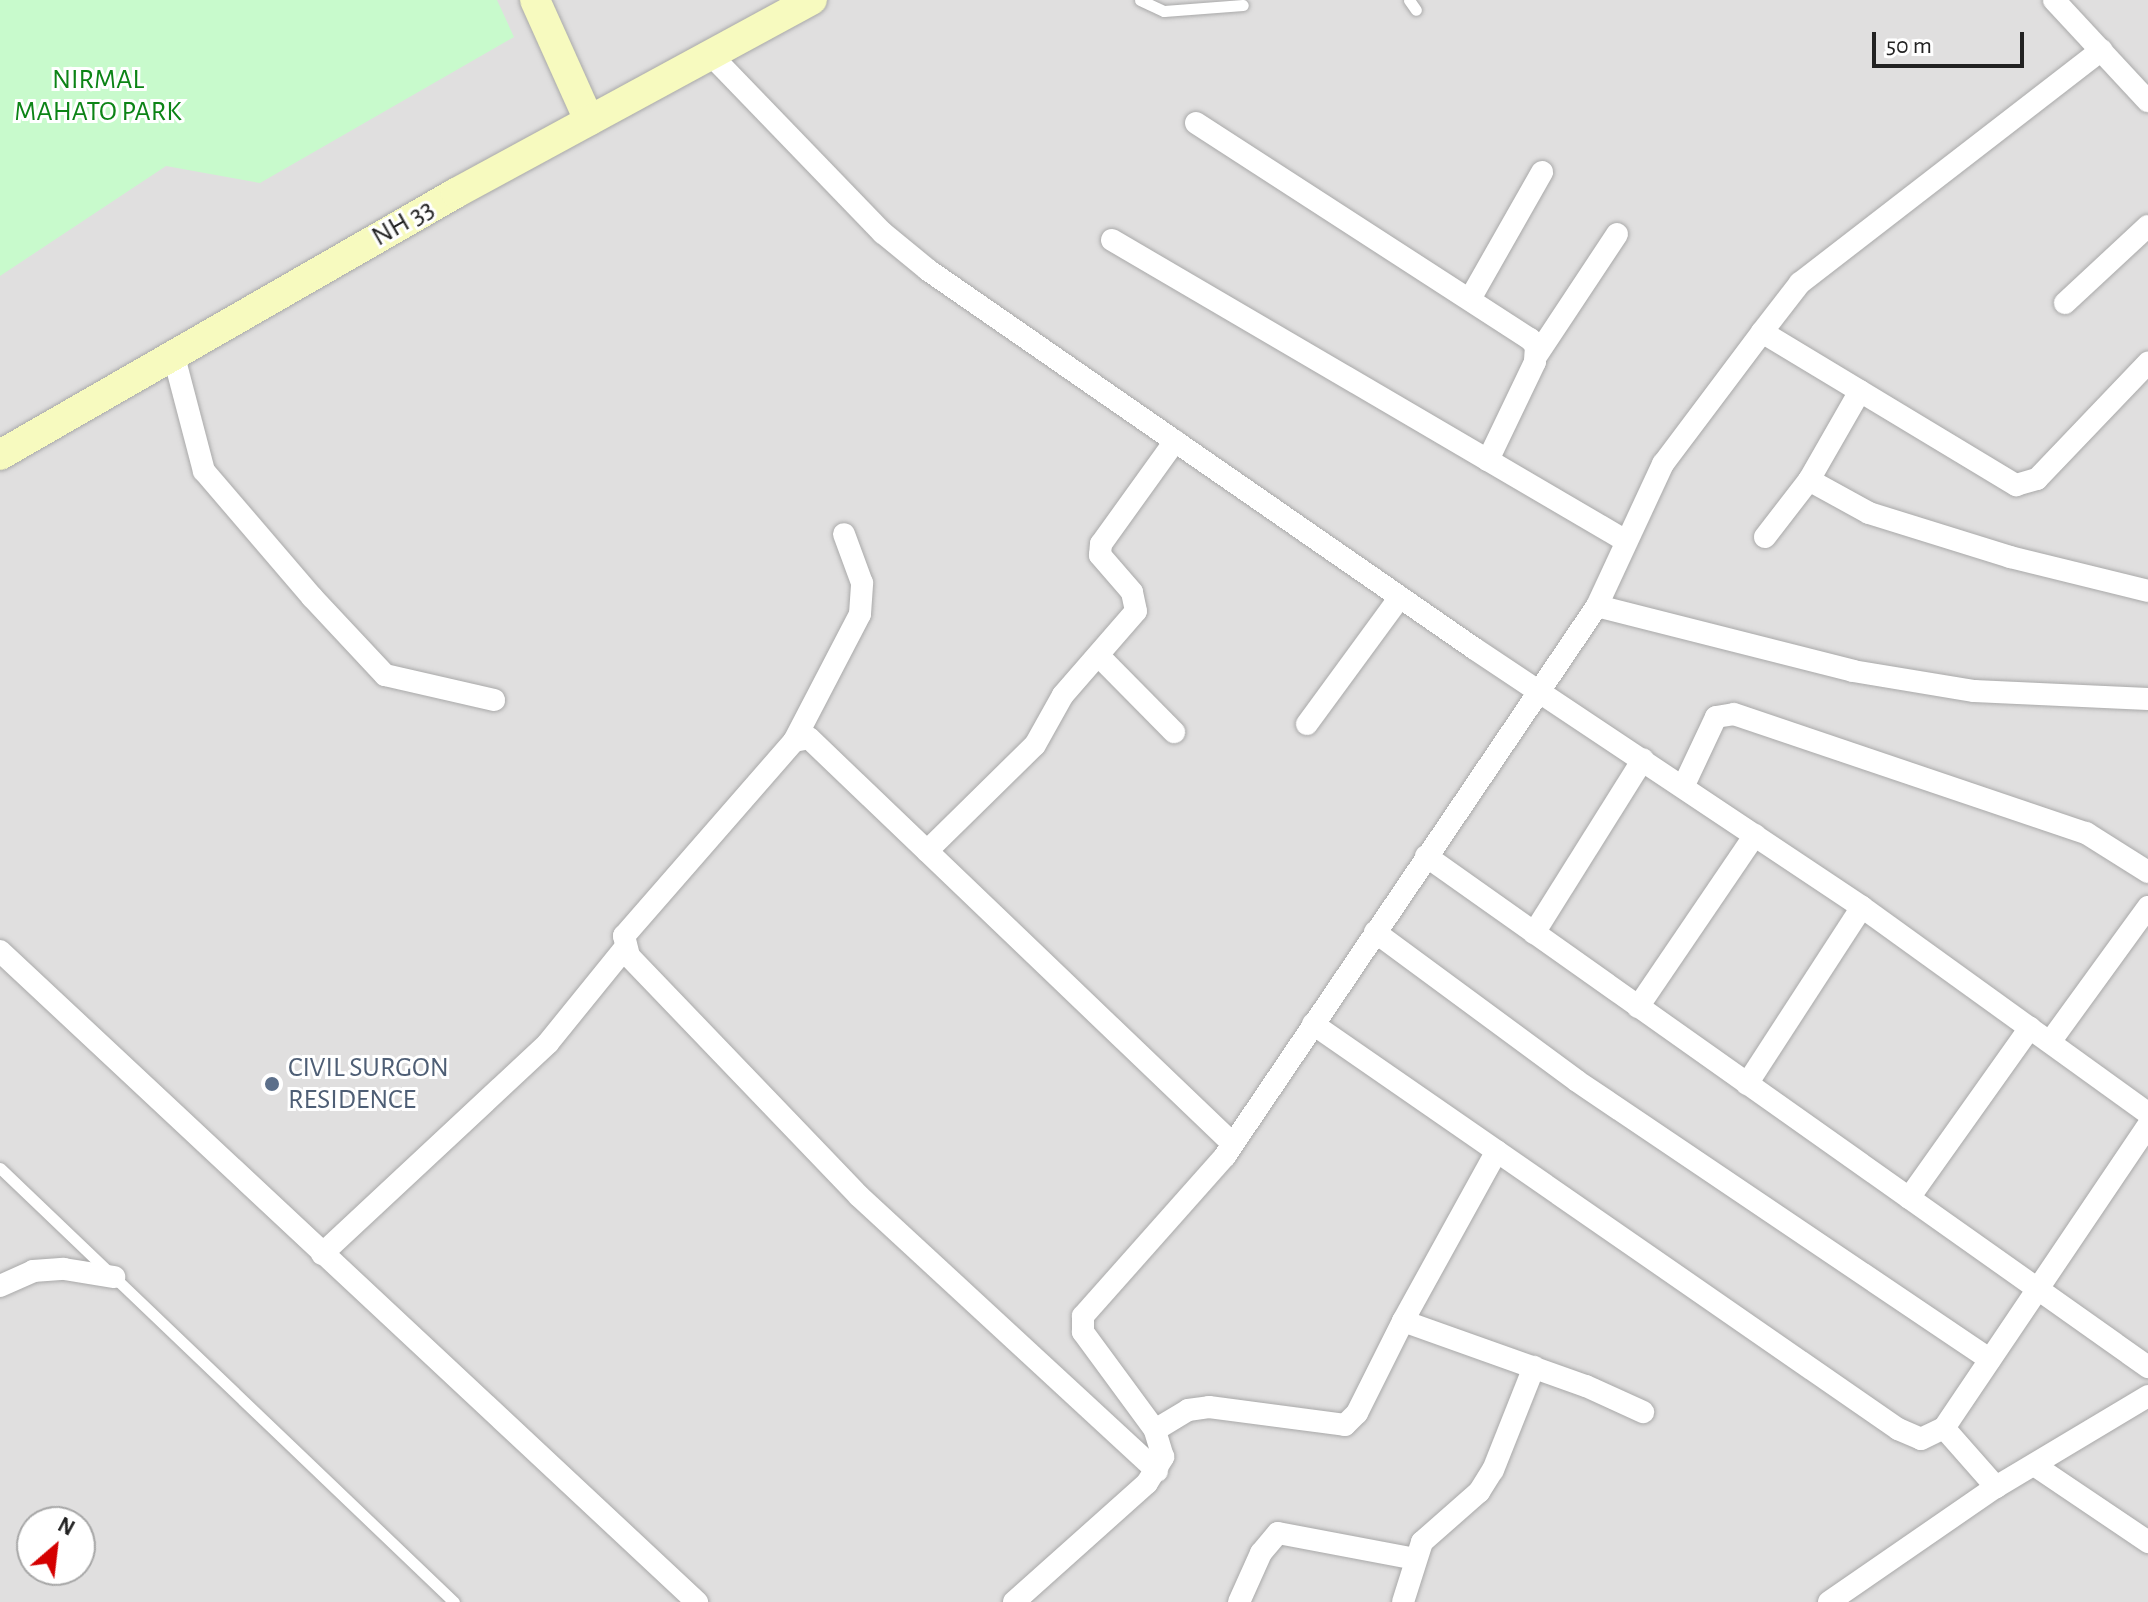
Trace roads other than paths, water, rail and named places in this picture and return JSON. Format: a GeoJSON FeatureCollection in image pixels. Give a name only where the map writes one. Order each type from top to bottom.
{"type":"FeatureCollection","features":[{"type":"Feature","properties":{"kind":"main road"},"geometry":{"type":"LineString","coordinates":[[535,0],[589,120]]}},
{"type":"Feature","properties":{"kind":"main road","name":"NH 33"},"geometry":{"type":"LineString","coordinates":[[0,455],[173,353],[589,120],[812,0]]}},
{"type":"Feature","properties":{"kind":"street"},"geometry":{"type":"LineString","coordinates":[[2054,0],[2148,101]]}},
{"type":"Feature","properties":{"kind":"street"},"geometry":{"type":"LineString","coordinates":[[1014,1602],[1157,1471],[1163,1444],[1081,1322],[1233,1144],[1539,693],[1597,606],[1663,464],[1800,283],[2101,50]]}},
{"type":"Feature","properties":{"kind":"street"},"geometry":{"type":"LineString","coordinates":[[710,54],[906,251],[1539,693],[1684,785],[1862,907],[2148,1113]]}},
{"type":"Feature","properties":{"kind":"street"},"geometry":{"type":"LineString","coordinates":[[1196,123],[1523,333],[1537,355]]}},
{"type":"Feature","properties":{"kind":"street"},"geometry":{"type":"LineString","coordinates":[[1470,299],[1542,172]]}},
{"type":"Feature","properties":{"kind":"street"},"geometry":{"type":"LineString","coordinates":[[2065,303],[2148,226]]}},
{"type":"Feature","properties":{"kind":"street"},"geometry":{"type":"LineString","coordinates":[[1488,460],[1537,355],[1617,234]]}},
{"type":"Feature","properties":{"kind":"street"},"geometry":{"type":"LineString","coordinates":[[1112,240],[1626,541]]}},
{"type":"Feature","properties":{"kind":"street"},"geometry":{"type":"LineString","coordinates":[[1762,332],[2006,482],[2023,485],[2037,479],[2148,363]]}},
{"type":"Feature","properties":{"kind":"street"},"geometry":{"type":"LineString","coordinates":[[173,353],[204,471],[312,597],[385,675],[494,700]]}},
{"type":"Feature","properties":{"kind":"street"},"geometry":{"type":"LineString","coordinates":[[1765,537],[1809,480],[1860,391]]}},
{"type":"Feature","properties":{"kind":"street"},"geometry":{"type":"LineString","coordinates":[[927,851],[1035,745],[1063,695],[1130,619],[1136,602],[1100,555],[1101,544],[1175,441]]}},
{"type":"Feature","properties":{"kind":"street"},"geometry":{"type":"LineString","coordinates":[[1809,480],[1869,513],[2010,557],[2148,591]]}},
{"type":"Feature","properties":{"kind":"street"},"geometry":{"type":"LineString","coordinates":[[322,1254],[548,1043],[624,949],[629,927],[794,741],[860,614],[862,583],[844,534]]}},
{"type":"Feature","properties":{"kind":"street"},"geometry":{"type":"LineString","coordinates":[[1307,724],[1400,597]]}},
{"type":"Feature","properties":{"kind":"street"},"geometry":{"type":"LineString","coordinates":[[1597,606],[1853,671],[1974,691],[2148,699]]}},
{"type":"Feature","properties":{"kind":"street"},"geometry":{"type":"LineString","coordinates":[[1099,656],[1174,732]]}},
{"type":"Feature","properties":{"kind":"street"},"geometry":{"type":"LineString","coordinates":[[1684,785],[1716,717],[1734,714],[2086,833],[2148,872]]}},
{"type":"Feature","properties":{"kind":"street"},"geometry":{"type":"LineString","coordinates":[[794,741],[813,741],[1233,1144]]}},
{"type":"Feature","properties":{"kind":"street"},"geometry":{"type":"LineString","coordinates":[[1534,933],[1643,759]]}},
{"type":"Feature","properties":{"kind":"street"},"geometry":{"type":"LineString","coordinates":[[1638,1007],[1755,835]]}},
{"type":"Feature","properties":{"kind":"street"},"geometry":{"type":"LineString","coordinates":[[1426,856],[2148,1367]]}},
{"type":"Feature","properties":{"kind":"street"},"geometry":{"type":"LineString","coordinates":[[1747,1084],[1862,907]]}},
{"type":"Feature","properties":{"kind":"street"},"geometry":{"type":"LineString","coordinates":[[2050,1042],[2148,907]]}},
{"type":"Feature","properties":{"kind":"street"},"geometry":{"type":"LineString","coordinates":[[1375,932],[1577,1081],[1990,1360]]}},
{"type":"Feature","properties":{"kind":"street"},"geometry":{"type":"LineString","coordinates":[[624,949],[859,1196],[1157,1471]]}},
{"type":"Feature","properties":{"kind":"street"},"geometry":{"type":"LineString","coordinates":[[0,951],[697,1602]]}},
{"type":"Feature","properties":{"kind":"street"},"geometry":{"type":"LineString","coordinates":[[1313,1024],[1910,1437],[1921,1439],[1944,1428],[2148,1126]]}},
{"type":"Feature","properties":{"kind":"street"},"geometry":{"type":"LineString","coordinates":[[1909,1198],[2030,1028]]}},
{"type":"Feature","properties":{"kind":"street"},"geometry":{"type":"LineString","coordinates":[[1155,1430],[1188,1410],[1209,1407],[1345,1425],[1357,1413],[1403,1321],[1497,1151]]}},
{"type":"Feature","properties":{"kind":"street"},"geometry":{"type":"LineString","coordinates":[[0,1286],[33,1271],[64,1269],[114,1277]]}},
{"type":"Feature","properties":{"kind":"street"},"geometry":{"type":"LineString","coordinates":[[1403,1321],[1534,1367],[1643,1412]]}},
{"type":"Feature","properties":{"kind":"street"},"geometry":{"type":"LineString","coordinates":[[1403,1602],[1416,1559],[1431,1531],[1479,1492],[1493,1470],[1534,1367]]}},
{"type":"Feature","properties":{"kind":"street"},"geometry":{"type":"LineString","coordinates":[[1829,1602],[1996,1487],[2148,1396]]}},
{"type":"Feature","properties":{"kind":"street"},"geometry":{"type":"LineString","coordinates":[[1944,1428],[1996,1487]]}},
{"type":"Feature","properties":{"kind":"street"},"geometry":{"type":"LineString","coordinates":[[2034,1465],[2148,1542]]}},
{"type":"Feature","properties":{"kind":"street"},"geometry":{"type":"LineString","coordinates":[[1239,1602],[1261,1553],[1278,1533],[1416,1559]]}},
{"type":"Feature","properties":{"kind":"lane"},"geometry":{"type":"LineString","coordinates":[[1140,0],[1164,11],[1243,5]]}},
{"type":"Feature","properties":{"kind":"lane"},"geometry":{"type":"LineString","coordinates":[[0,1168],[454,1602]]}},
{"type":"Feature","properties":{"kind":"place","name":"CIVIL SURGON RESIDENCE"},"geometry":{"type":"Point","coordinates":[272,1084]}},
{"type":"Feature","properties":{"kind":"park label","name":"NIRMAL MAHATO PARK"},"geometry":{"type":"Point","coordinates":[98,96]}}]}
